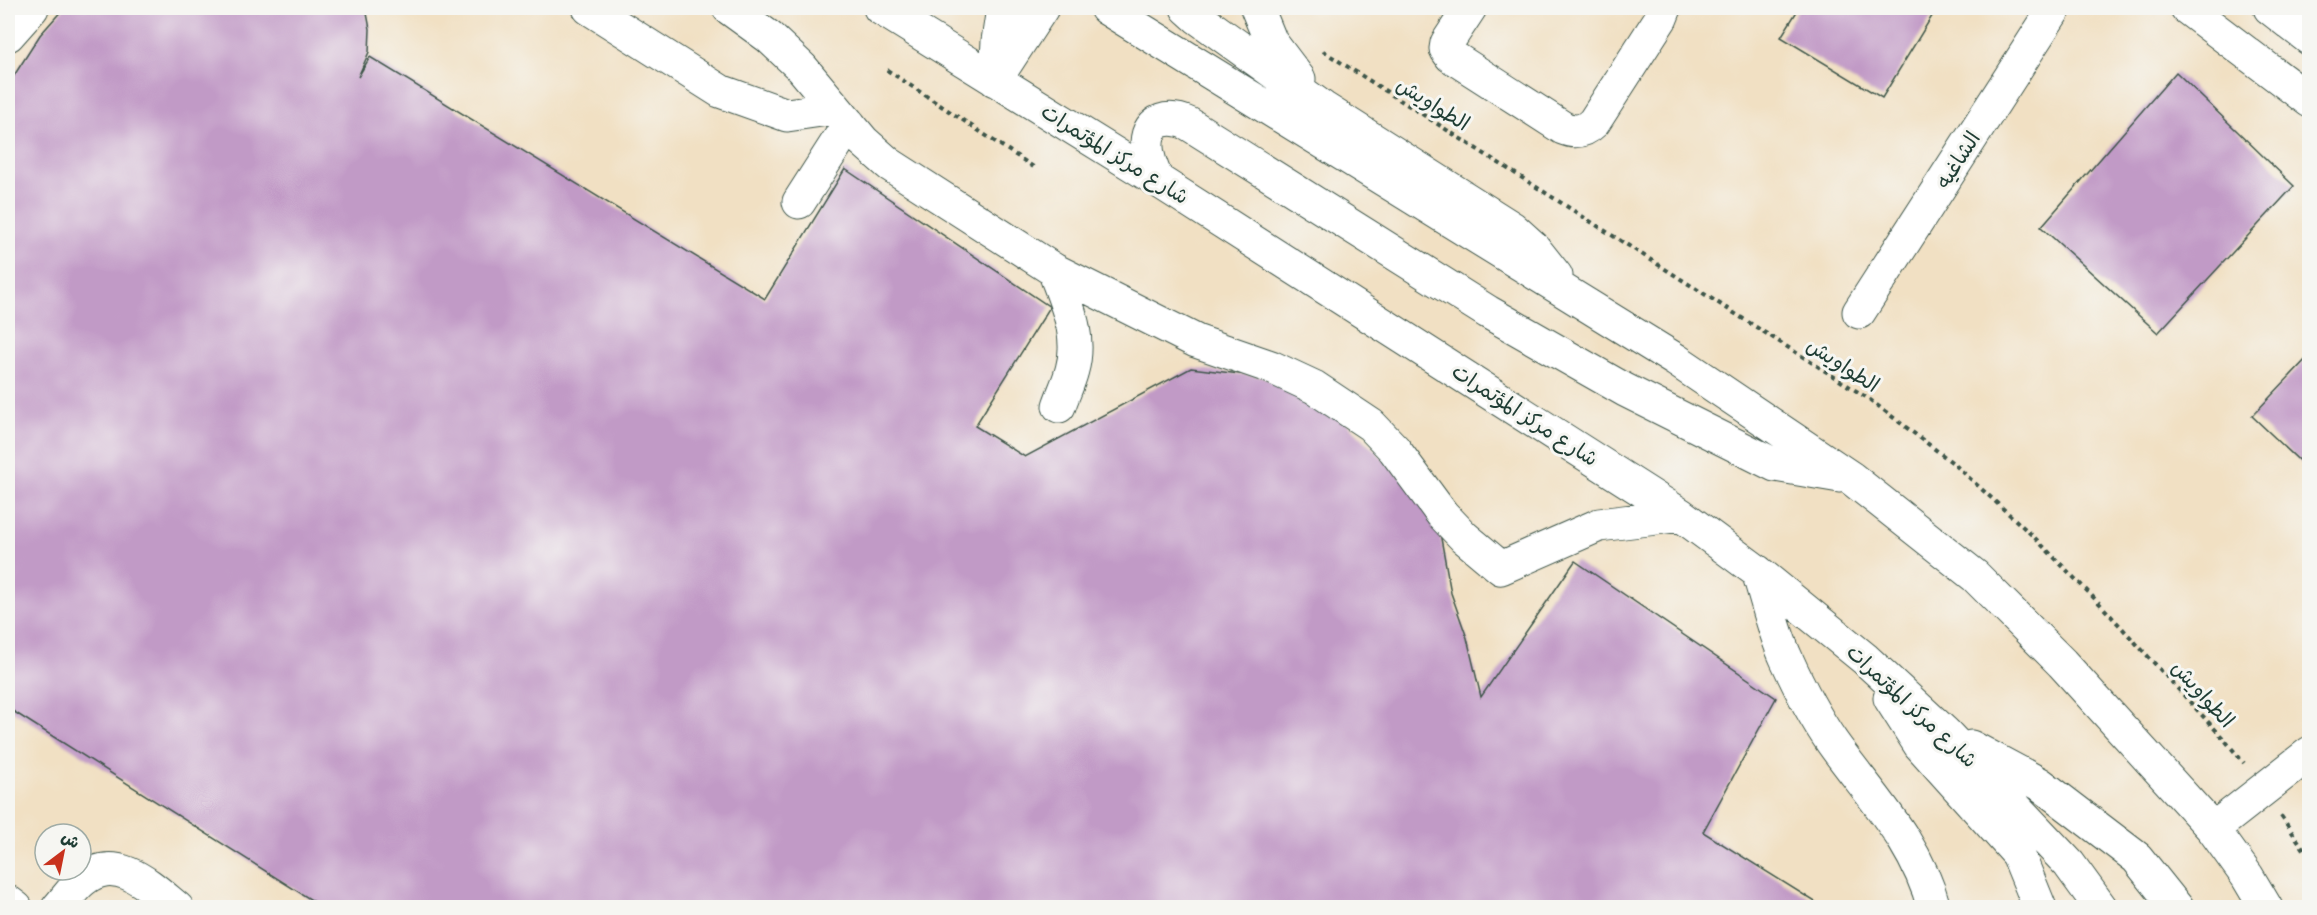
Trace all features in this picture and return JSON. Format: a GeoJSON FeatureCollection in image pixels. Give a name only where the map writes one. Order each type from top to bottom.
{"type":"FeatureCollection","features":[{"type":"Feature","properties":{"kind":"street"},"geometry":{"type":"LineString","coordinates":[[8,35],[32,8]]}},
{"type":"Feature","properties":{"kind":"street"},"geometry":{"type":"LineString","coordinates":[[589,8],[720,92],[788,115],[842,116]]}},
{"type":"Feature","properties":{"kind":"street"},"geometry":{"type":"LineString","coordinates":[[729,8],[769,37],[802,68],[863,141],[889,164],[1054,270],[1196,341],[1271,367],[1314,387],[1371,426],[1394,448],[1443,514],[1464,537],[1501,568],[1599,525],[1681,515]]}},
{"type":"Feature","properties":{"kind":"street","name":"شارع مركز المؤتمرات"},"geometry":{"type":"LineString","coordinates":[[879,8],[1157,180],[1681,515],[1758,572],[1865,658],[1945,733],[2069,864],[2101,908]]}},
{"type":"Feature","properties":{"kind":"street"},"geometry":{"type":"LineString","coordinates":[[996,80],[1003,8]]}},
{"type":"Feature","properties":{"kind":"street"},"geometry":{"type":"LineString","coordinates":[[996,80],[1042,8]]}},
{"type":"Feature","properties":{"kind":"street"},"geometry":{"type":"LineString","coordinates":[[1106,8],[1676,360],[1851,478],[1975,576],[2062,663],[2212,829],[2247,876],[2266,908]]}},
{"type":"Feature","properties":{"kind":"street"},"geometry":{"type":"LineString","coordinates":[[1192,13],[1220,13],[1232,8]]}},
{"type":"Feature","properties":{"kind":"street"},"geometry":{"type":"LineString","coordinates":[[1257,8],[1271,42],[1323,108]]}},
{"type":"Feature","properties":{"kind":"street"},"geometry":{"type":"LineString","coordinates":[[1470,8],[1447,43],[1446,49],[1451,56],[1563,128],[1580,131],[1588,128],[1594,122],[1661,18],[1665,8]]}},
{"type":"Feature","properties":{"kind":"street","name":"الشاغيه"},"geometry":{"type":"LineString","coordinates":[[1859,312],[2055,8]]}},
{"type":"Feature","properties":{"kind":"street"},"geometry":{"type":"LineString","coordinates":[[2187,8],[2310,101]]}},
{"type":"Feature","properties":{"kind":"street"},"geometry":{"type":"LineString","coordinates":[[2270,8],[2310,39]]}},
{"type":"Feature","properties":{"kind":"street"},"geometry":{"type":"LineString","coordinates":[[1192,13],[1323,108],[1512,228],[1552,269],[1566,293]]}},
{"type":"Feature","properties":{"kind":"street"},"geometry":{"type":"LineString","coordinates":[[799,202],[842,116]]}},
{"type":"Feature","properties":{"kind":"street"},"geometry":{"type":"LineString","coordinates":[[1157,180],[1147,154],[1149,134],[1168,117],[1177,118],[1488,312],[1625,390],[1775,465],[1851,478]]}},
{"type":"Feature","properties":{"kind":"street"},"geometry":{"type":"LineString","coordinates":[[1054,270],[1074,326],[1076,342],[1073,370],[1059,406]]}},
{"type":"Feature","properties":{"kind":"street"},"geometry":{"type":"LineString","coordinates":[[1758,572],[1785,657],[1832,741],[1894,822],[1912,850],[1928,886],[1934,908]]}},
{"type":"Feature","properties":{"kind":"street"},"geometry":{"type":"LineString","coordinates":[[1865,658],[1920,745],[2018,854],[2040,908]]}},
{"type":"Feature","properties":{"kind":"street"},"geometry":{"type":"LineString","coordinates":[[1945,733],[2049,791],[2137,858],[2177,908]]}},
{"type":"Feature","properties":{"kind":"street"},"geometry":{"type":"LineString","coordinates":[[2212,829],[2310,753]]}},
{"type":"Feature","properties":{"kind":"street"},"geometry":{"type":"LineString","coordinates":[[2069,864],[2086,908]]}},
{"type":"Feature","properties":{"kind":"street"},"geometry":{"type":"LineString","coordinates":[[58,908],[84,879],[108,868],[131,873],[177,908]]}},
{"type":"Feature","properties":{"kind":"street"},"geometry":{"type":"LineString","coordinates":[[8,902],[16,908]]}},
{"type":"Feature","properties":{"kind":"path","name":"الطواويش"},"geometry":{"type":"LineString","coordinates":[[1314,45],[1869,399],[1953,463],[2033,536],[2099,603],[2223,738],[2264,789],[2310,858]]}},
{"type":"Feature","properties":{"kind":"path"},"geometry":{"type":"LineString","coordinates":[[887,70],[1035,168]]}},
{"type":"Feature","properties":{"kind":"building"},"geometry":{"type":"Polygon","coordinates":[[[64,8],[366,8],[370,29],[369,52],[358,77],[370,57],[765,299],[845,169],[1050,307],[975,426],[1025,457],[1191,368],[1264,377],[1337,413],[1436,511],[1451,593],[1467,638],[1481,697],[1575,561],[1776,698],[1703,832],[1825,908],[324,908],[8,708],[8,85],[40,35],[64,8]]]}},
{"type":"Feature","properties":{"kind":"building"},"geometry":{"type":"Polygon","coordinates":[[[1799,8],[1937,8],[1882,98],[1781,37],[1799,8]]]}},
{"type":"Feature","properties":{"kind":"building"},"geometry":{"type":"Polygon","coordinates":[[[2176,72],[2294,186],[2158,333],[2041,227],[2176,72]]]}},
{"type":"Feature","properties":{"kind":"building"},"geometry":{"type":"Polygon","coordinates":[[[2310,355],[2310,471],[2252,416],[2310,355]]]}}]}
